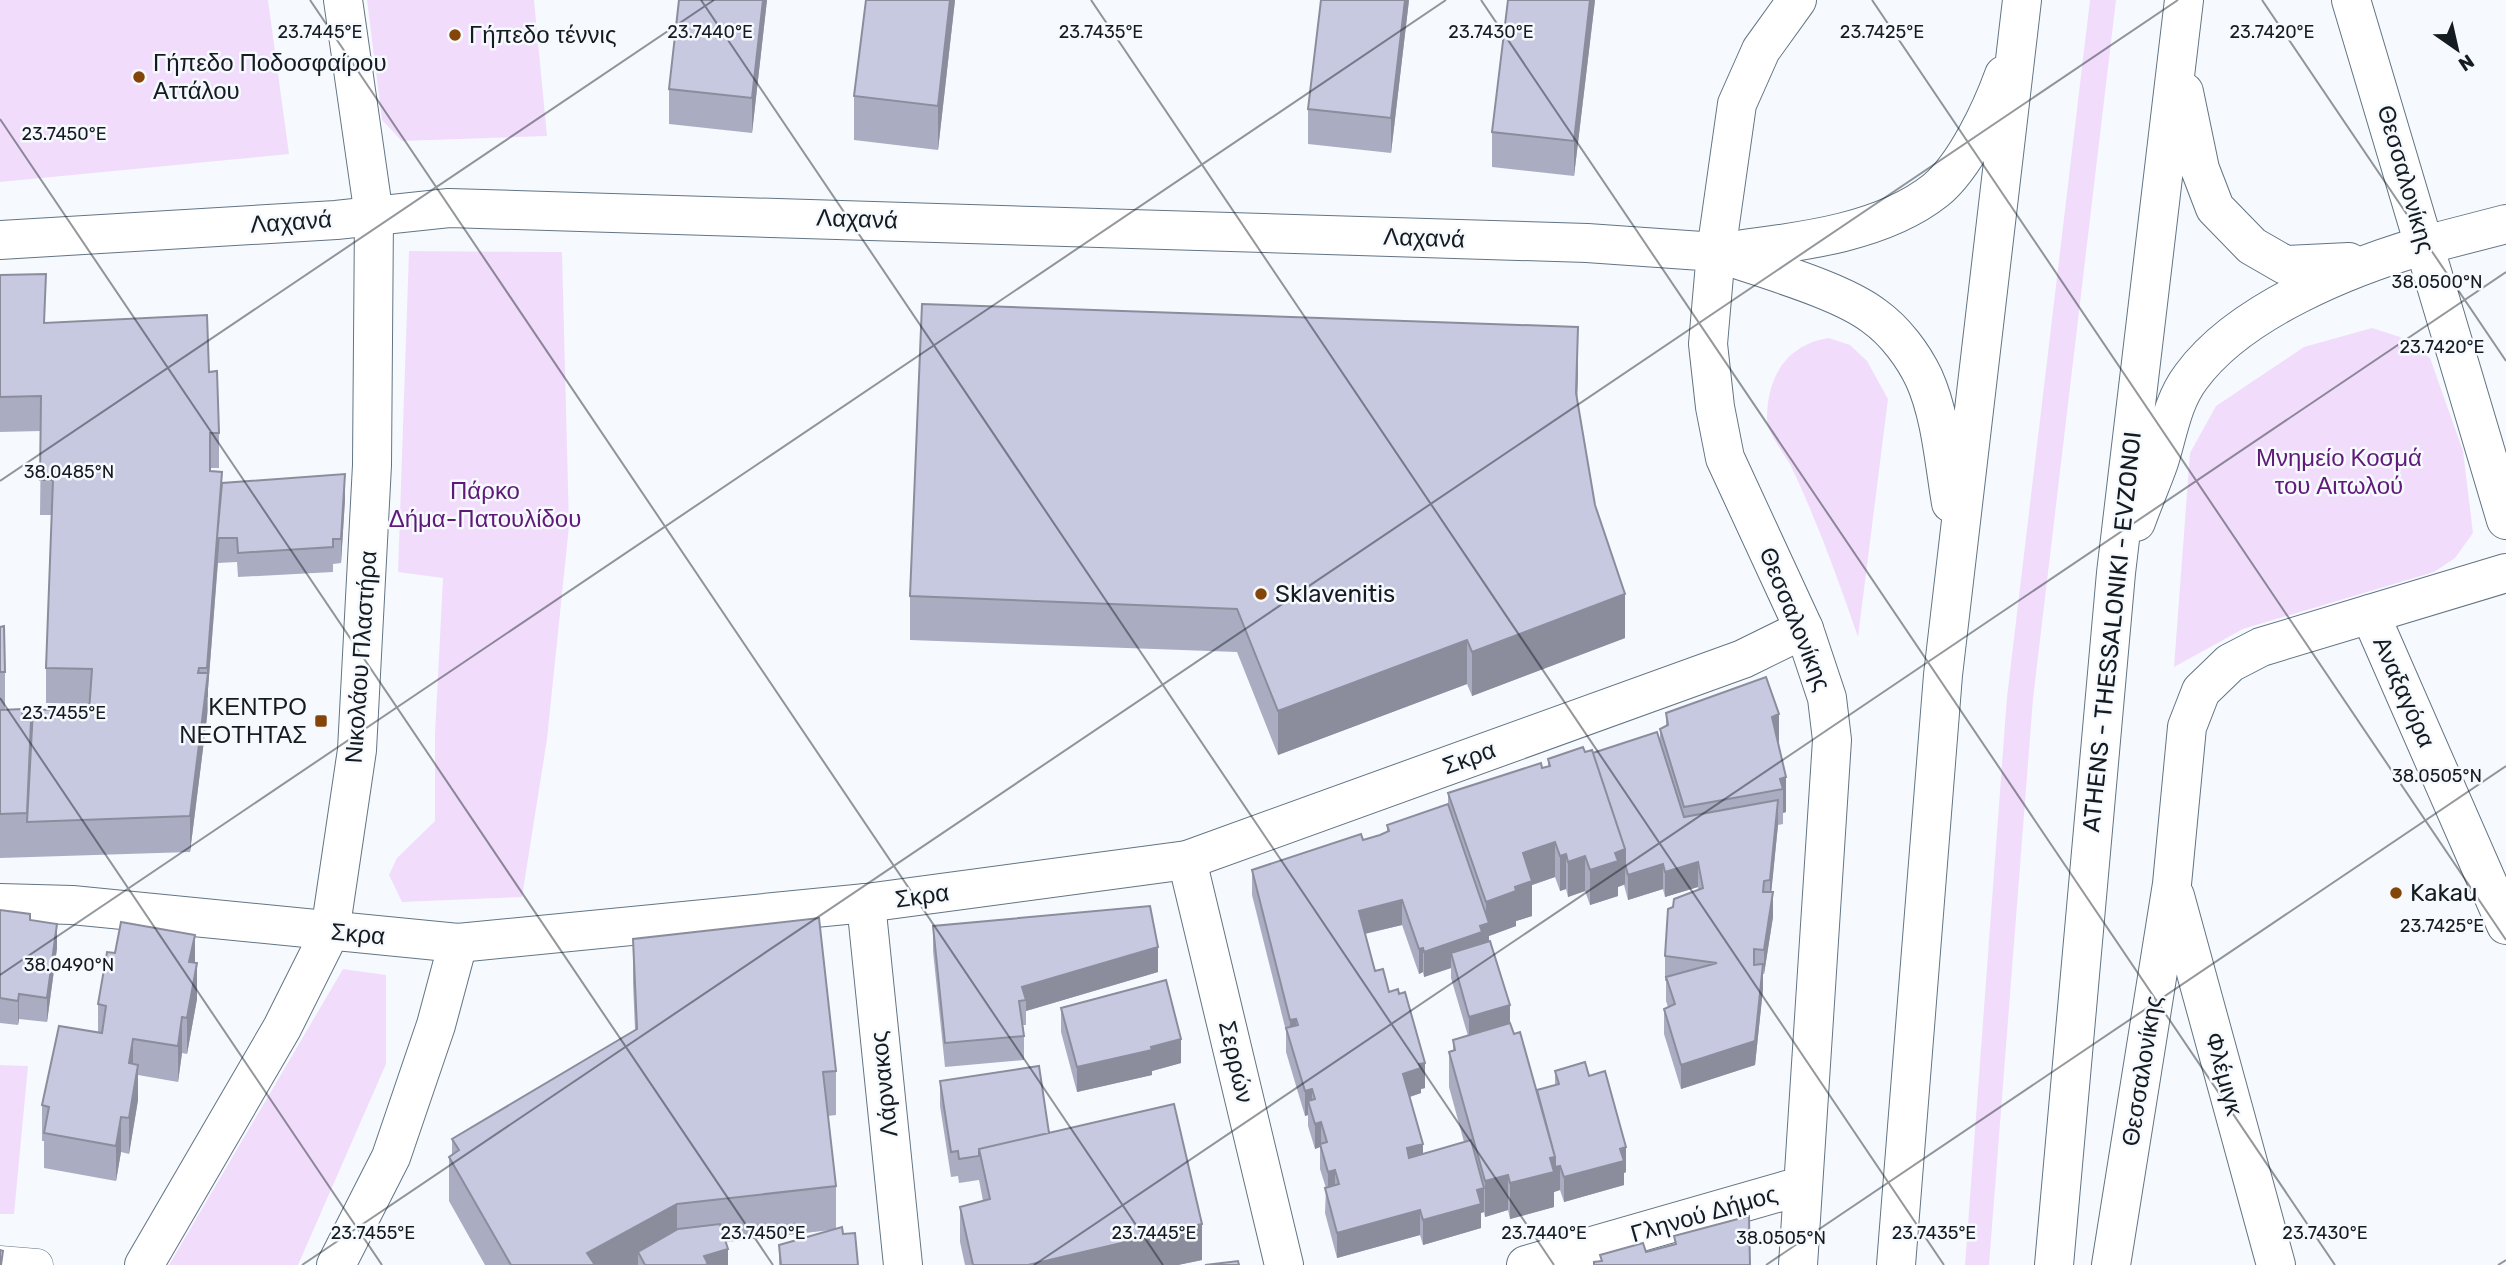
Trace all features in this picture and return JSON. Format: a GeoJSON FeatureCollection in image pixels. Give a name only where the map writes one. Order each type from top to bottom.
{"type":"FeatureCollection","features":[{"type":"Feature","properties":{"kind":"main road","name":"Νικολάου Πλαστήρα"},"geometry":{"type":"LineString","coordinates":[[144,1265],[282,1027],[330,932],[357,750],[372,465],[373,216],[343,0]]}},
{"type":"Feature","properties":{"kind":"main road","name":"Θεσσαλονίκης"},"geometry":{"type":"LineString","coordinates":[[1797,0],[1760,50],[1737,104],[1716,252],[1708,344],[1724,458],[1804,629],[1827,698],[1832,740],[1801,1186],[1798,1265]]}},
{"type":"Feature","properties":{"kind":"main road","name":"ATHENS - THESSALONIKI - EVZONOI"},"geometry":{"type":"LineString","coordinates":[[2054,1265],[2116,573],[2184,0]]}},
{"type":"Feature","properties":{"kind":"main road","name":"Θεσσαλονίκης"},"geometry":{"type":"LineString","coordinates":[[2351,0],[2506,520]]}},
{"type":"Feature","properties":{"kind":"main road"},"geometry":{"type":"LineString","coordinates":[[1716,252],[1795,242],[1858,227],[1902,209],[1936,189],[1968,151],[2002,80],[2021,15]]}},
{"type":"Feature","properties":{"kind":"main road"},"geometry":{"type":"LineString","coordinates":[[1896,1265],[1942,689],[2021,15]]}},
{"type":"Feature","properties":{"kind":"main road"},"geometry":{"type":"LineString","coordinates":[[2177,60],[2200,170],[2216,208],[2252,246],[2285,265],[2368,261]]}},
{"type":"Feature","properties":{"kind":"main road","name":"Λαχανά"},"geometry":{"type":"LineString","coordinates":[[0,240],[373,216],[449,208],[750,215],[1587,243],[1716,252]]}},
{"type":"Feature","properties":{"kind":"main road"},"geometry":{"type":"LineString","coordinates":[[2116,573],[2159,462],[2171,418],[2190,378],[2216,350],[2304,291],[2368,261],[2506,224]]}},
{"type":"Feature","properties":{"kind":"main road"},"geometry":{"type":"LineString","coordinates":[[1716,252],[1823,291],[1873,315],[1902,342],[1924,378],[1938,426],[1958,545]]}},
{"type":"Feature","properties":{"kind":"main road","name":"Θεσσαλονίκης"},"geometry":{"type":"LineString","coordinates":[[2111,1265],[2172,884],[2187,727],[2201,691],[2230,663],[2261,647],[2506,573]]}},
{"type":"Feature","properties":{"kind":"main road","name":"Αναξαγόρα"},"geometry":{"type":"LineString","coordinates":[[2370,614],[2506,925]]}},
{"type":"Feature","properties":{"kind":"main road","name":"Σκρα"},"geometry":{"type":"LineString","coordinates":[[0,903],[72,905],[458,943],[866,903],[1187,859],[1743,659],[1804,629]]}},
{"type":"Feature","properties":{"kind":"main road","name":"Σερρών"},"geometry":{"type":"LineString","coordinates":[[1187,859],[1284,1265]]}},
{"type":"Feature","properties":{"kind":"main road","name":"Φλέμιγκ"},"geometry":{"type":"LineString","coordinates":[[2172,884],[2276,1265]]}},
{"type":"Feature","properties":{"kind":"main road","name":"Λάρνακος"},"geometry":{"type":"LineString","coordinates":[[866,903],[903,1265]]}},
{"type":"Feature","properties":{"kind":"main road"},"geometry":{"type":"LineString","coordinates":[[336,1265],[391,1157],[436,1025],[458,943]]}},
{"type":"Feature","properties":{"kind":"main road","name":"Γληνού Δήμος"},"geometry":{"type":"LineString","coordinates":[[1526,1265],[1801,1186]]}},
{"type":"Feature","properties":{"kind":"street"},"geometry":{"type":"LineString","coordinates":[[0,1262],[37,1265]]}},
{"type":"Feature","properties":{"kind":"green space","name":"Γήπεδο Ποδοσφαίρου Αττάλου"},"geometry":{"type":"Polygon","coordinates":[[[0,0],[268,0],[289,154],[0,182],[0,0]]]}},
{"type":"Feature","properties":{"kind":"green space"},"geometry":{"type":"Polygon","coordinates":[[[367,0],[534,0],[547,136],[402,141],[382,120],[367,0]]]}},
{"type":"Feature","properties":{"kind":"green space"},"geometry":{"type":"Polygon","coordinates":[[[2090,0],[2116,0],[2033,699],[1989,1265],[1965,1265],[2007,697],[2090,0]]]}},
{"type":"Feature","properties":{"kind":"green space","name":"Πάρκο Δήμα-Πατουλίδου"},"geometry":{"type":"Polygon","coordinates":[[[409,251],[562,252],[569,526],[547,739],[522,897],[402,902],[389,875],[397,858],[435,821],[435,734],[443,578],[398,572],[409,251]]]}},
{"type":"Feature","properties":{"kind":"green space","name":"Μνημείο Κοσμά του Αιτωλού"},"geometry":{"type":"Polygon","coordinates":[[[2372,328],[2400,337],[2430,358],[2463,451],[2473,533],[2455,558],[2434,572],[2243,629],[2174,667],[2190,453],[2216,406],[2304,347],[2372,328]]]}},
{"type":"Feature","properties":{"kind":"green space"},"geometry":{"type":"Polygon","coordinates":[[[1829,338],[1850,345],[1867,361],[1888,399],[1858,637],[1810,508],[1791,466],[1773,436],[1767,418],[1771,389],[1782,365],[1802,347],[1829,338]]]}},
{"type":"Feature","properties":{"kind":"green space"},"geometry":{"type":"Polygon","coordinates":[[[343,969],[386,975],[386,1064],[298,1265],[169,1265],[343,969]]]}},
{"type":"Feature","properties":{"kind":"green space"},"geometry":{"type":"Polygon","coordinates":[[[0,1065],[28,1066],[14,1214],[0,1214],[0,1065]]]}},
{"type":"Feature","properties":{"kind":"building"},"geometry":{"type":"Polygon","coordinates":[[[679,0],[763,0],[752,98],[669,89],[679,0]]]}},
{"type":"Feature","properties":{"kind":"building"},"geometry":{"type":"Polygon","coordinates":[[[866,0],[950,0],[938,106],[854,96],[866,0]]]}},
{"type":"Feature","properties":{"kind":"building"},"geometry":{"type":"Polygon","coordinates":[[[1321,0],[1405,0],[1391,118],[1308,109],[1321,0]]]}},
{"type":"Feature","properties":{"kind":"building"},"geometry":{"type":"Polygon","coordinates":[[[1508,0],[1590,0],[1574,141],[1492,132],[1508,0]]]}},
{"type":"Feature","properties":{"kind":"building"},"geometry":{"type":"Polygon","coordinates":[[[46,274],[44,323],[207,315],[209,372],[217,371],[219,433],[210,433],[210,471],[222,472],[207,668],[199,668],[198,673],[208,673],[190,816],[27,822],[33,709],[89,712],[92,669],[46,668],[53,480],[40,480],[41,396],[0,397],[0,275],[46,274]]]}},
{"type":"Feature","properties":{"kind":"building","name":"Sklavenitis"},"geometry":{"type":"Polygon","coordinates":[[[922,304],[1578,327],[1576,393],[1595,505],[1625,594],[1472,652],[1467,640],[1278,711],[1237,609],[910,596],[922,304]]]}},
{"type":"Feature","properties":{"kind":"building"},"geometry":{"type":"Polygon","coordinates":[[[345,474],[341,539],[333,539],[333,547],[238,553],[237,538],[217,538],[222,483],[345,474]]]}},
{"type":"Feature","properties":{"kind":"building"},"geometry":{"type":"Polygon","coordinates":[[[4,626],[5,672],[0,672],[0,627],[4,626]]]}},
{"type":"Feature","properties":{"kind":"building"},"geometry":{"type":"Polygon","coordinates":[[[1766,677],[1779,714],[1772,717],[1786,777],[1780,779],[1783,789],[1684,807],[1660,729],[1668,725],[1666,713],[1766,677]]]}},
{"type":"Feature","properties":{"kind":"building"},"geometry":{"type":"Polygon","coordinates":[[[22,709],[23,721],[31,721],[27,813],[0,814],[0,710],[22,709]]]}},
{"type":"Feature","properties":{"kind":"building"},"geometry":{"type":"Polygon","coordinates":[[[1657,732],[1684,817],[1778,800],[1770,880],[1764,881],[1763,892],[1773,892],[1764,950],[1754,949],[1754,965],[1763,964],[1755,1041],[1681,1065],[1664,1009],[1675,1004],[1666,977],[1717,963],[1665,956],[1668,909],[1673,907],[1674,899],[1703,888],[1698,862],[1665,872],[1663,864],[1628,875],[1625,849],[1593,753],[1657,732]]]}},
{"type":"Feature","properties":{"kind":"building"},"geometry":{"type":"Polygon","coordinates":[[[1583,747],[1585,752],[1592,750],[1625,849],[1615,853],[1618,861],[1590,870],[1585,856],[1568,862],[1566,854],[1560,856],[1555,842],[1523,853],[1532,881],[1515,887],[1516,891],[1486,902],[1448,793],[1541,763],[1542,768],[1550,766],[1548,759],[1583,747]]]}},
{"type":"Feature","properties":{"kind":"building"},"geometry":{"type":"Polygon","coordinates":[[[1448,804],[1489,923],[1480,926],[1482,932],[1424,952],[1423,948],[1419,949],[1402,900],[1359,911],[1375,971],[1383,969],[1389,992],[1398,989],[1399,994],[1405,992],[1425,1063],[1419,1064],[1421,1068],[1403,1074],[1423,1144],[1407,1148],[1409,1158],[1471,1140],[1484,1188],[1477,1190],[1481,1204],[1423,1220],[1420,1210],[1337,1233],[1325,1188],[1339,1184],[1335,1170],[1328,1172],[1320,1144],[1327,1142],[1321,1122],[1315,1124],[1308,1101],[1315,1099],[1312,1089],[1305,1091],[1286,1028],[1298,1025],[1296,1019],[1290,1020],[1252,870],[1361,834],[1363,840],[1380,835],[1389,831],[1387,825],[1448,804]]]}},
{"type":"Feature","properties":{"kind":"building"},"geometry":{"type":"Polygon","coordinates":[[[1150,906],[1158,947],[1022,987],[1026,1000],[1019,1001],[1024,1036],[945,1043],[933,926],[1150,906]]]}},
{"type":"Feature","properties":{"kind":"building"},"geometry":{"type":"Polygon","coordinates":[[[0,910],[30,914],[30,920],[57,924],[47,998],[19,994],[18,1001],[0,998],[0,910]]]}},
{"type":"Feature","properties":{"kind":"building"},"geometry":{"type":"Polygon","coordinates":[[[819,918],[836,1071],[823,1072],[836,1186],[677,1204],[587,1253],[595,1265],[511,1265],[449,1157],[459,1150],[452,1139],[637,1029],[633,939],[819,918]]]}},
{"type":"Feature","properties":{"kind":"building"},"geometry":{"type":"Polygon","coordinates":[[[121,922],[195,935],[189,962],[197,963],[187,1018],[182,1017],[178,1046],[133,1039],[129,1063],[138,1065],[129,1118],[121,1117],[116,1146],[44,1133],[49,1107],[42,1105],[59,1026],[102,1033],[106,1006],[98,1004],[107,952],[115,953],[121,922]]]}},
{"type":"Feature","properties":{"kind":"building"},"geometry":{"type":"Polygon","coordinates":[[[1490,941],[1510,1005],[1469,1017],[1451,953],[1490,941]]]}},
{"type":"Feature","properties":{"kind":"building"},"geometry":{"type":"Polygon","coordinates":[[[1166,980],[1181,1039],[1151,1047],[1152,1050],[1077,1067],[1061,1008],[1166,980]]]}},
{"type":"Feature","properties":{"kind":"building"},"geometry":{"type":"Polygon","coordinates":[[[1510,1023],[1514,1034],[1520,1032],[1555,1157],[1550,1158],[1554,1172],[1510,1183],[1508,1175],[1485,1181],[1449,1052],[1455,1050],[1453,1040],[1510,1023]]]}},
{"type":"Feature","properties":{"kind":"building"},"geometry":{"type":"Polygon","coordinates":[[[1585,1062],[1589,1076],[1605,1071],[1626,1147],[1620,1149],[1624,1161],[1564,1177],[1560,1166],[1555,1167],[1555,1157],[1537,1090],[1559,1084],[1555,1071],[1585,1062]]]}},
{"type":"Feature","properties":{"kind":"building"},"geometry":{"type":"Polygon","coordinates":[[[1039,1066],[1049,1133],[979,1149],[979,1156],[959,1159],[958,1151],[951,1152],[940,1081],[1039,1066]]]}},
{"type":"Feature","properties":{"kind":"building"},"geometry":{"type":"Polygon","coordinates":[[[1174,1104],[1202,1224],[1028,1265],[973,1265],[960,1207],[990,1199],[979,1149],[1174,1104]]]}},
{"type":"Feature","properties":{"kind":"building"},"geometry":{"type":"Polygon","coordinates":[[[1749,1216],[1750,1265],[1594,1265],[1594,1262],[1602,1261],[1600,1255],[1643,1243],[1646,1252],[1676,1244],[1674,1236],[1749,1216]]]}},
{"type":"Feature","properties":{"kind":"building"},"geometry":{"type":"Polygon","coordinates":[[[720,1224],[728,1249],[704,1256],[708,1264],[645,1265],[638,1252],[678,1229],[720,1224]]]}},
{"type":"Feature","properties":{"kind":"building"},"geometry":{"type":"Polygon","coordinates":[[[842,1227],[843,1234],[855,1233],[858,1265],[781,1265],[779,1245],[842,1227]]]}},
{"type":"Feature","properties":{"kind":"building"},"geometry":{"type":"Polygon","coordinates":[[[1238,1261],[1239,1265],[1205,1265],[1238,1261]]]}},
{"type":"Feature","properties":{"kind":"place","name":"Γήπεδο τέννις"},"geometry":{"type":"Point","coordinates":[455,35]}},
{"type":"Feature","properties":{"kind":"place","name":"Γήπεδο Ποδοσφαίρου Αττάλου"},"geometry":{"type":"Point","coordinates":[139,77]}},
{"type":"Feature","properties":{"kind":"place","name":"Sklavenitis"},"geometry":{"type":"Point","coordinates":[1261,594]}},
{"type":"Feature","properties":{"kind":"place","name":"ΚΕΝΤΡΟ ΝΕΟΤΗΤΑΣ"},"geometry":{"type":"Point","coordinates":[321,721]}},
{"type":"Feature","properties":{"kind":"place","name":"Kakau"},"geometry":{"type":"Point","coordinates":[2396,893]}}]}
